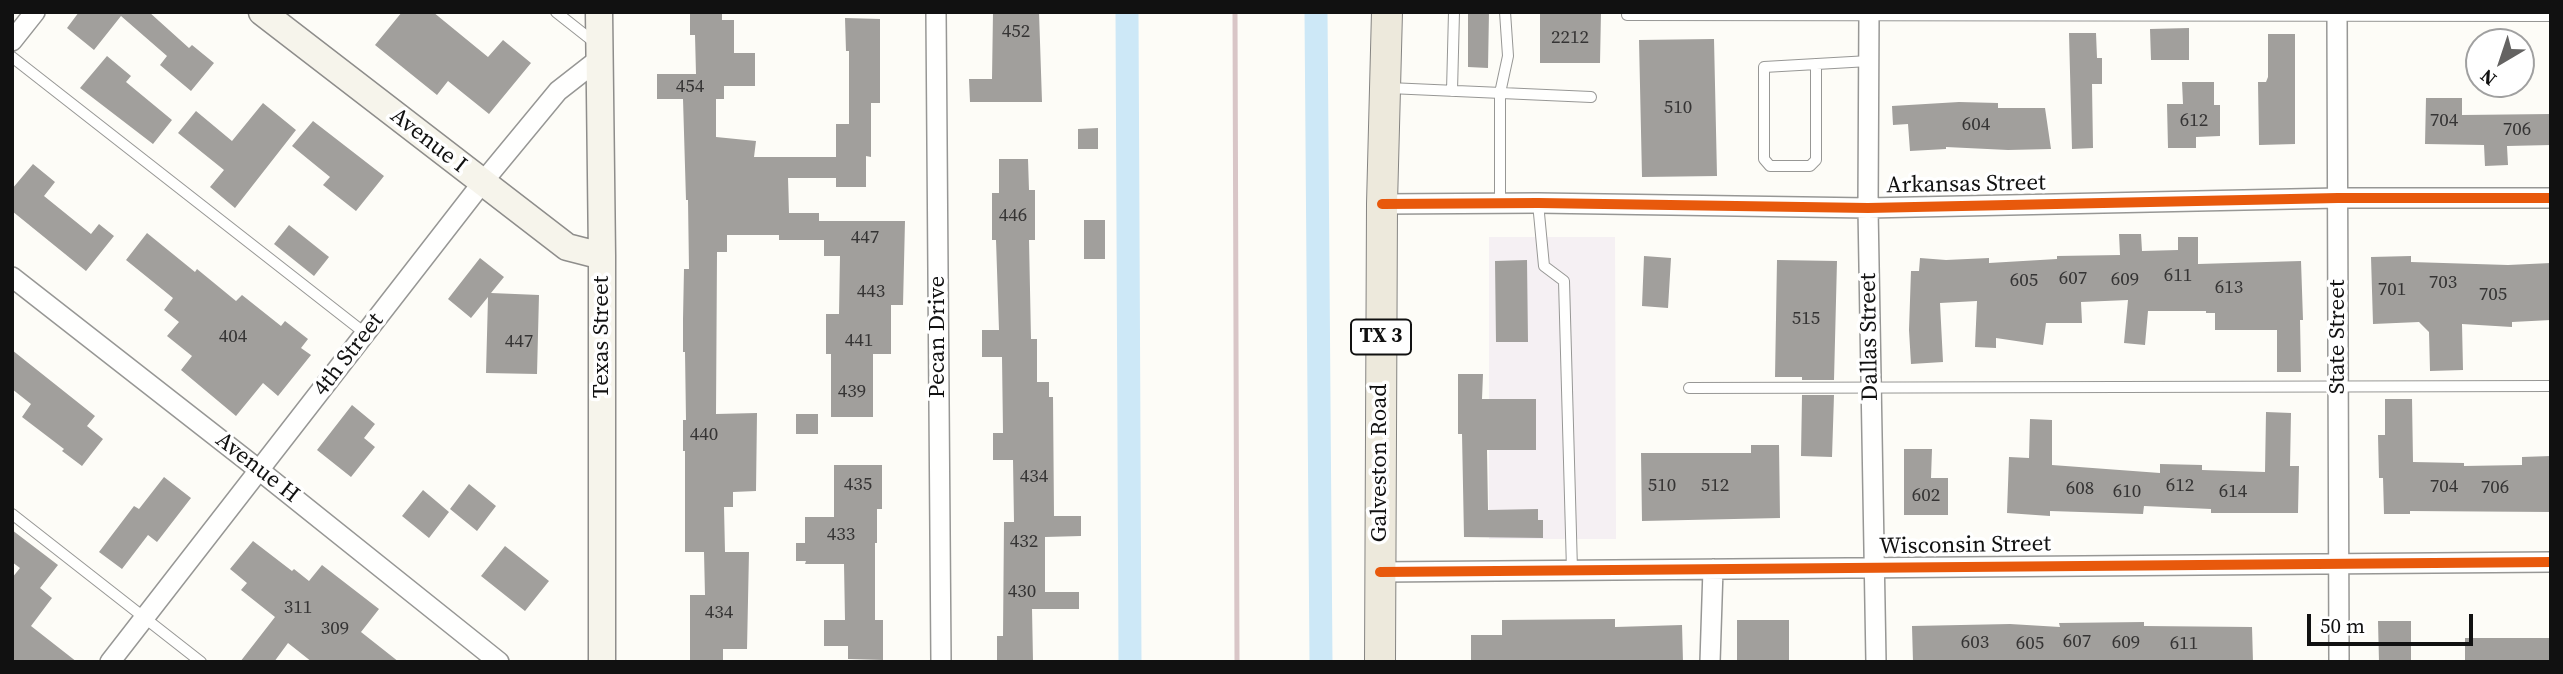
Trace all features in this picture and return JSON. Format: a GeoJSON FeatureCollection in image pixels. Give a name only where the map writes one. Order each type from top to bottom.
{"type":"FeatureCollection","features":[{"type":"Feature","properties":{"kind":"main road","name":"Galveston Road"},"geometry":{"type":"LineString","coordinates":[[1380,662],[1381,204],[1387,12]]}},
{"type":"Feature","properties":{"kind":"street"},"geometry":{"type":"LineString","coordinates":[[12,41],[35,12]]}},
{"type":"Feature","properties":{"kind":"street","name":"Avenue I"},"geometry":{"type":"LineString","coordinates":[[262,12],[567,247],[602,256]]}},
{"type":"Feature","properties":{"kind":"street","name":"Texas Street"},"geometry":{"type":"LineString","coordinates":[[599,12],[602,662]]}},
{"type":"Feature","properties":{"kind":"street","name":"Pecan Drive"},"geometry":{"type":"LineString","coordinates":[[936,12],[941,662]]}},
{"type":"Feature","properties":{"kind":"street","name":"Dallas Street"},"geometry":{"type":"LineString","coordinates":[[1869,13],[1868,208],[1876,662]]}},
{"type":"Feature","properties":{"kind":"street","name":"State Street"},"geometry":{"type":"LineString","coordinates":[[2337,14],[2339,662]]}},
{"type":"Feature","properties":{"kind":"street","name":"4th Street"},"geometry":{"type":"LineString","coordinates":[[110,662],[482,183],[558,91],[599,52]]}},
{"type":"Feature","properties":{"kind":"street","name":"Arkansas Street"},"geometry":{"type":"LineString","coordinates":[[1381,204],[1538,203],[1868,208],[2337,198],[2551,198]]}},
{"type":"Feature","properties":{"kind":"street","name":"Avenue H"},"geometry":{"type":"LineString","coordinates":[[12,277],[499,662]]}},
{"type":"Feature","properties":{"kind":"street","name":"Wisconsin Street"},"geometry":{"type":"LineString","coordinates":[[1380,572],[2551,562]]}},
{"type":"Feature","properties":{"kind":"street"},"geometry":{"type":"LineString","coordinates":[[1710,662],[1713,569]]}},
{"type":"Feature","properties":{"kind":"lane"},"geometry":{"type":"LineString","coordinates":[[556,12],[599,52]]}},
{"type":"Feature","properties":{"kind":"lane"},"geometry":{"type":"LineString","coordinates":[[1452,91],[1454,12]]}},
{"type":"Feature","properties":{"kind":"lane"},"geometry":{"type":"LineString","coordinates":[[1500,203],[1500,93],[1507,56],[1505,12]]}},
{"type":"Feature","properties":{"kind":"lane"},"geometry":{"type":"LineString","coordinates":[[1627,15],[1869,13],[2551,16]]}},
{"type":"Feature","properties":{"kind":"lane"},"geometry":{"type":"LineString","coordinates":[[12,57],[366,334]]}},
{"type":"Feature","properties":{"kind":"lane"},"geometry":{"type":"LineString","coordinates":[[1816,64],[1816,160],[1810,166],[1770,166],[1764,159],[1764,67],[1816,64],[1869,61]]}},
{"type":"Feature","properties":{"kind":"lane"},"geometry":{"type":"LineString","coordinates":[[1385,88],[1591,97]]}},
{"type":"Feature","properties":{"kind":"lane"},"geometry":{"type":"LineString","coordinates":[[1538,203],[1544,266],[1564,281],[1572,570]]}},
{"type":"Feature","properties":{"kind":"lane"},"geometry":{"type":"LineString","coordinates":[[1689,388],[2551,386]]}},
{"type":"Feature","properties":{"kind":"lane"},"geometry":{"type":"LineString","coordinates":[[12,514],[201,662]]}},
{"type":"Feature","properties":{"kind":"shaded area"},"geometry":{"type":"Polygon","coordinates":[[[1489,237],[1615,237],[1616,539],[1489,539],[1489,237]]]}},
{"type":"Feature","properties":{"kind":"building"},"geometry":{"type":"Polygon","coordinates":[[[79,12],[149,12],[189,48],[192,45],[214,63],[191,91],[160,65],[167,56],[121,16],[94,50],[67,28],[79,12]]]}},
{"type":"Feature","properties":{"kind":"building"},"geometry":{"type":"Polygon","coordinates":[[[402,12],[433,12],[488,57],[503,40],[531,63],[489,114],[448,81],[437,95],[375,45],[402,12]]]}},
{"type":"Feature","properties":{"kind":"building"},"geometry":{"type":"Polygon","coordinates":[[[690,12],[722,12],[722,20],[734,20],[734,53],[755,53],[755,86],[724,86],[724,99],[716,99],[716,137],[756,141],[754,157],[836,157],[836,124],[849,124],[849,51],[846,51],[845,18],[880,19],[880,103],[871,103],[871,157],[866,156],[866,187],[836,187],[836,178],[788,178],[789,213],[819,213],[819,221],[905,221],[903,305],[891,305],[891,354],[873,354],[873,417],[831,417],[831,354],[826,354],[826,314],[839,314],[840,256],[824,256],[824,240],[779,240],[779,235],[727,235],[727,252],[717,252],[716,414],[757,413],[756,491],[733,492],[733,507],[724,507],[725,552],[749,552],[747,649],[723,649],[723,662],[690,662],[690,595],[705,595],[704,552],[685,552],[683,420],[686,420],[683,319],[684,269],[689,269],[683,99],[657,99],[657,74],[696,74],[695,35],[690,35],[690,12]]]}},
{"type":"Feature","properties":{"kind":"building"},"geometry":{"type":"Polygon","coordinates":[[[993,12],[1039,12],[1042,102],[970,102],[969,79],[992,79],[993,12]]]}},
{"type":"Feature","properties":{"kind":"building"},"geometry":{"type":"Polygon","coordinates":[[[1468,12],[1489,12],[1488,68],[1468,67],[1468,12]]]}},
{"type":"Feature","properties":{"kind":"building"},"geometry":{"type":"Polygon","coordinates":[[[1540,12],[1601,12],[1600,63],[1540,63],[1540,12]]]}},
{"type":"Feature","properties":{"kind":"building"},"geometry":{"type":"Polygon","coordinates":[[[2189,28],[2189,60],[2151,60],[2150,29],[2189,28]]]}},
{"type":"Feature","properties":{"kind":"building"},"geometry":{"type":"Polygon","coordinates":[[[2069,33],[2096,33],[2097,58],[2102,58],[2102,84],[2092,84],[2093,148],[2072,149],[2069,33]]]}},
{"type":"Feature","properties":{"kind":"building"},"geometry":{"type":"Polygon","coordinates":[[[2268,34],[2295,34],[2295,144],[2259,145],[2258,82],[2266,82],[2268,77],[2268,34]]]}},
{"type":"Feature","properties":{"kind":"building"},"geometry":{"type":"Polygon","coordinates":[[[1714,39],[1717,176],[1642,177],[1639,40],[1714,39]]]}},
{"type":"Feature","properties":{"kind":"building"},"geometry":{"type":"Polygon","coordinates":[[[107,56],[131,76],[126,82],[172,120],[153,144],[80,88],[107,56]]]}},
{"type":"Feature","properties":{"kind":"building"},"geometry":{"type":"Polygon","coordinates":[[[2182,82],[2214,82],[2214,105],[2220,105],[2220,136],[2196,137],[2196,148],[2168,148],[2167,104],[2183,104],[2182,82]]]}},
{"type":"Feature","properties":{"kind":"building"},"geometry":{"type":"Polygon","coordinates":[[[2426,98],[2462,98],[2462,115],[2551,114],[2551,145],[2507,146],[2508,165],[2485,166],[2484,145],[2425,144],[2426,98]]]}},
{"type":"Feature","properties":{"kind":"building"},"geometry":{"type":"Polygon","coordinates":[[[1959,102],[1998,103],[1998,108],[2045,108],[2051,149],[1946,147],[1910,151],[1908,124],[1893,125],[1892,106],[1959,102]]]}},
{"type":"Feature","properties":{"kind":"building"},"geometry":{"type":"Polygon","coordinates":[[[263,103],[296,130],[235,208],[210,187],[224,170],[178,133],[196,111],[232,141],[263,103]]]}},
{"type":"Feature","properties":{"kind":"building"},"geometry":{"type":"Polygon","coordinates":[[[313,121],[384,176],[356,211],[323,185],[330,177],[292,146],[313,121]]]}},
{"type":"Feature","properties":{"kind":"building"},"geometry":{"type":"Polygon","coordinates":[[[1098,128],[1098,149],[1078,149],[1078,129],[1098,128]]]}},
{"type":"Feature","properties":{"kind":"building"},"geometry":{"type":"Polygon","coordinates":[[[999,159],[1028,159],[1029,190],[1035,190],[1035,240],[1029,240],[1031,339],[1037,339],[1037,382],[1049,382],[1049,397],[1053,397],[1054,516],[1081,516],[1081,536],[1045,537],[1045,592],[1079,592],[1079,609],[1032,609],[1033,661],[997,661],[997,636],[1003,636],[1004,522],[1014,522],[1013,460],[993,460],[993,433],[1003,433],[1002,357],[982,357],[982,330],[999,330],[996,240],[992,240],[992,193],[999,193],[999,159]]]}},
{"type":"Feature","properties":{"kind":"building"},"geometry":{"type":"Polygon","coordinates":[[[33,164],[55,182],[44,196],[91,234],[99,224],[114,236],[86,271],[12,211],[12,189],[33,164]]]}},
{"type":"Feature","properties":{"kind":"building"},"geometry":{"type":"Polygon","coordinates":[[[1084,220],[1105,220],[1105,259],[1084,259],[1084,220]]]}},
{"type":"Feature","properties":{"kind":"building"},"geometry":{"type":"Polygon","coordinates":[[[289,225],[329,257],[314,276],[274,244],[289,225]]]}},
{"type":"Feature","properties":{"kind":"building"},"geometry":{"type":"Polygon","coordinates":[[[147,233],[236,301],[242,295],[281,326],[285,321],[308,339],[301,348],[311,355],[278,396],[263,383],[236,416],[181,370],[192,356],[167,336],[179,322],[164,310],[173,298],[126,260],[147,233]]]}},
{"type":"Feature","properties":{"kind":"building"},"geometry":{"type":"Polygon","coordinates":[[[2119,234],[2141,234],[2142,251],[2178,250],[2178,237],[2198,237],[2198,264],[2301,261],[2301,372],[2277,372],[2277,330],[2215,330],[2215,313],[2206,311],[2148,311],[2145,345],[2124,343],[2128,300],[2081,302],[2082,323],[2046,323],[2043,345],[1996,338],[1996,348],[1975,347],[1977,301],[1940,303],[1943,362],[1911,364],[1911,271],[1919,271],[1920,258],[1989,258],[1989,263],[2057,259],[2057,256],[2120,255],[2119,234]]]}},
{"type":"Feature","properties":{"kind":"building"},"geometry":{"type":"Polygon","coordinates":[[[1644,256],[1671,258],[1668,308],[1642,306],[1644,256]]]}},
{"type":"Feature","properties":{"kind":"building"},"geometry":{"type":"Polygon","coordinates":[[[2411,256],[2411,262],[2508,265],[2551,263],[2551,320],[2512,322],[2512,327],[2462,324],[2463,370],[2430,371],[2429,332],[2419,322],[2373,324],[2371,257],[2411,256]]]}},
{"type":"Feature","properties":{"kind":"building"},"geometry":{"type":"Polygon","coordinates":[[[480,258],[504,277],[491,293],[539,295],[537,374],[486,373],[488,297],[471,318],[448,299],[480,258]]]}},
{"type":"Feature","properties":{"kind":"building"},"geometry":{"type":"Polygon","coordinates":[[[1527,260],[1528,342],[1496,342],[1495,261],[1527,260]]]}},
{"type":"Feature","properties":{"kind":"building"},"geometry":{"type":"Polygon","coordinates":[[[1777,260],[1837,261],[1834,380],[1775,377],[1777,260]]]}},
{"type":"Feature","properties":{"kind":"building"},"geometry":{"type":"Polygon","coordinates":[[[12,350],[95,416],[87,426],[103,439],[82,466],[22,417],[31,404],[12,389],[12,350]]]}},
{"type":"Feature","properties":{"kind":"building"},"geometry":{"type":"Polygon","coordinates":[[[1458,374],[1483,374],[1482,399],[1536,399],[1536,450],[1487,450],[1488,510],[1538,509],[1538,520],[1543,520],[1543,538],[1464,537],[1462,434],[1458,434],[1458,374]]]}},
{"type":"Feature","properties":{"kind":"building"},"geometry":{"type":"Polygon","coordinates":[[[1802,395],[1834,395],[1832,457],[1801,456],[1802,395]]]}},
{"type":"Feature","properties":{"kind":"building"},"geometry":{"type":"Polygon","coordinates":[[[2385,399],[2412,399],[2413,462],[2464,463],[2464,466],[2522,465],[2522,457],[2551,456],[2551,512],[2410,511],[2410,514],[2384,514],[2383,478],[2379,478],[2378,435],[2385,435],[2385,399]]]}},
{"type":"Feature","properties":{"kind":"building"},"geometry":{"type":"Polygon","coordinates":[[[352,405],[375,424],[364,438],[375,447],[351,477],[317,450],[352,405]]]}},
{"type":"Feature","properties":{"kind":"building"},"geometry":{"type":"Polygon","coordinates":[[[2266,412],[2291,413],[2290,466],[2299,466],[2298,513],[2211,513],[2211,509],[2144,506],[2143,514],[2050,511],[2050,516],[2007,513],[2009,457],[2029,458],[2030,419],[2052,420],[2052,465],[2160,473],[2160,464],[2202,465],[2202,470],[2265,472],[2266,412]]]}},
{"type":"Feature","properties":{"kind":"building"},"geometry":{"type":"Polygon","coordinates":[[[796,414],[818,414],[818,434],[796,434],[796,414]]]}},
{"type":"Feature","properties":{"kind":"building"},"geometry":{"type":"Polygon","coordinates":[[[1751,445],[1779,445],[1780,518],[1642,521],[1641,453],[1751,453],[1751,445]]]}},
{"type":"Feature","properties":{"kind":"building"},"geometry":{"type":"Polygon","coordinates":[[[1904,449],[1932,449],[1931,478],[1948,478],[1948,515],[1904,515],[1904,449]]]}},
{"type":"Feature","properties":{"kind":"building"},"geometry":{"type":"Polygon","coordinates":[[[834,465],[882,465],[882,509],[877,509],[875,543],[875,620],[883,620],[883,660],[848,659],[848,646],[824,646],[824,620],[845,620],[844,564],[805,564],[806,561],[796,561],[796,543],[805,543],[805,517],[834,517],[834,465]]]}},
{"type":"Feature","properties":{"kind":"building"},"geometry":{"type":"Polygon","coordinates":[[[164,477],[191,498],[157,542],[148,535],[122,569],[99,552],[134,506],[139,509],[164,477]]]}},
{"type":"Feature","properties":{"kind":"building"},"geometry":{"type":"Polygon","coordinates":[[[469,484],[496,506],[477,531],[450,509],[469,484]]]}},
{"type":"Feature","properties":{"kind":"building"},"geometry":{"type":"Polygon","coordinates":[[[423,490],[449,512],[429,538],[402,516],[423,490]]]}},
{"type":"Feature","properties":{"kind":"building"},"geometry":{"type":"Polygon","coordinates":[[[12,530],[58,565],[40,588],[52,598],[31,626],[77,662],[12,662],[12,578],[20,568],[12,562],[12,530]]]}},
{"type":"Feature","properties":{"kind":"building"},"geometry":{"type":"Polygon","coordinates":[[[253,541],[309,581],[322,565],[379,609],[361,632],[399,662],[312,662],[288,643],[274,662],[240,662],[275,617],[241,590],[247,583],[230,569],[253,541]]]}},
{"type":"Feature","properties":{"kind":"building"},"geometry":{"type":"Polygon","coordinates":[[[505,546],[549,581],[525,611],[481,576],[505,546]]]}},
{"type":"Feature","properties":{"kind":"building"},"geometry":{"type":"Polygon","coordinates":[[[1615,619],[1615,627],[1682,625],[1683,662],[1471,662],[1471,635],[1502,635],[1502,620],[1615,619]]]}},
{"type":"Feature","properties":{"kind":"building"},"geometry":{"type":"Polygon","coordinates":[[[1737,620],[1789,620],[1789,662],[1737,662],[1737,620]]]}},
{"type":"Feature","properties":{"kind":"building"},"geometry":{"type":"Polygon","coordinates":[[[2378,621],[2411,621],[2411,662],[2379,662],[2378,621]]]}},
{"type":"Feature","properties":{"kind":"building"},"geometry":{"type":"Polygon","coordinates":[[[2144,622],[2144,626],[2252,627],[2253,662],[1913,662],[1912,626],[2010,624],[2060,627],[2059,623],[2144,622]]]}},
{"type":"Feature","properties":{"kind":"building"},"geometry":{"type":"Polygon","coordinates":[[[2465,638],[2551,638],[2551,662],[2465,662],[2465,638]]]}},
{"type":"Feature","properties":{"kind":"waterway"},"geometry":{"type":"LineString","coordinates":[[1127,12],[1130,662]]}},
{"type":"Feature","properties":{"kind":"waterway"},"geometry":{"type":"LineString","coordinates":[[1316,12],[1321,662]]}},
{"type":"Feature","properties":{"kind":"railway"},"geometry":{"type":"LineString","coordinates":[[1235,12],[1237,662]]}},
{"type":"Feature","properties":{"kind":"cycle path"},"geometry":{"type":"LineString","coordinates":[[1382,204],[1538,203],[1868,208],[2338,198],[2551,198]]}},
{"type":"Feature","properties":{"kind":"cycle path"},"geometry":{"type":"LineString","coordinates":[[1380,572],[2551,562]]}}]}
